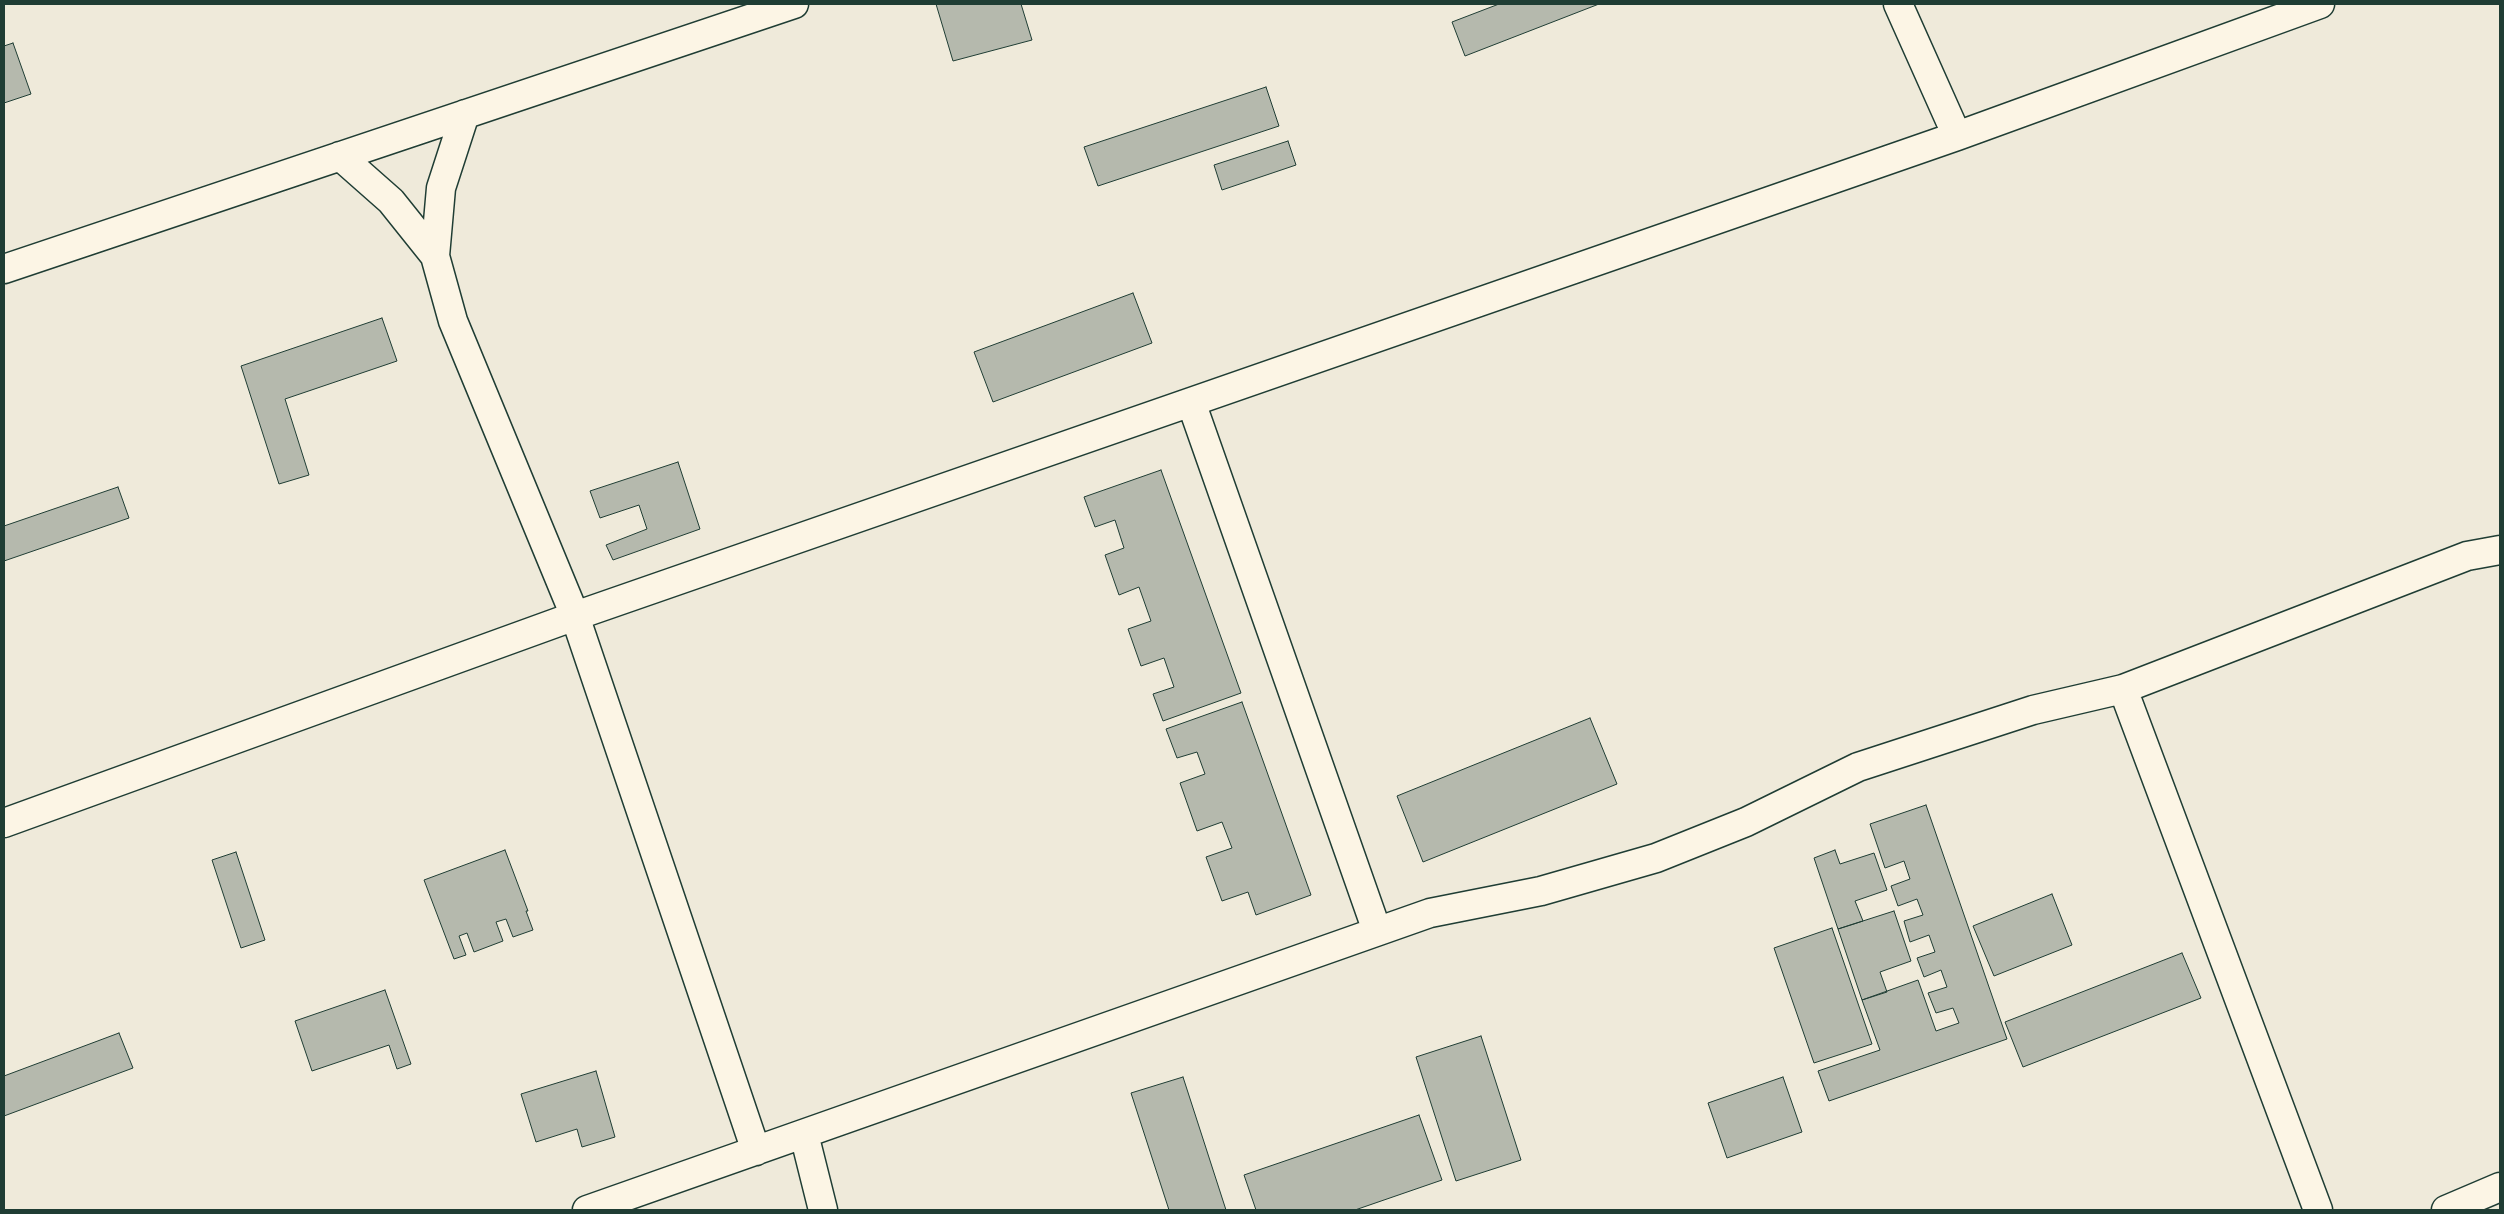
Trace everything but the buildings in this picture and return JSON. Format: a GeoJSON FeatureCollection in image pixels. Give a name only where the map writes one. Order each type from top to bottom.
{"type":"FeatureCollection","features":[{"type":"Feature","properties":{"kind":"street"},"geometry":{"type":"LineString","coordinates":[[4,269],[794,4]]}},
{"type":"Feature","properties":{"kind":"street"},"geometry":{"type":"LineString","coordinates":[[1898,4],[1957,136]]}},
{"type":"Feature","properties":{"kind":"street"},"geometry":{"type":"LineString","coordinates":[[4,822],[575,616],[1957,136],[2320,4]]}},
{"type":"Feature","properties":{"kind":"street"},"geometry":{"type":"LineString","coordinates":[[465,114],[441,188],[435,256],[453,321],[575,616],[756,1151]]}},
{"type":"Feature","properties":{"kind":"street"},"geometry":{"type":"LineString","coordinates":[[340,156],[391,201],[435,256]]}},
{"type":"Feature","properties":{"kind":"street"},"geometry":{"type":"LineString","coordinates":[[1191,402],[1377,932]]}},
{"type":"Feature","properties":{"kind":"street"},"geometry":{"type":"LineString","coordinates":[[587,1210],[1430,913],[1541,891],[1656,858],[1746,822],[1858,767],[2033,710],[2123,688],[2466,556],[2500,550]]}},
{"type":"Feature","properties":{"kind":"street"},"geometry":{"type":"LineString","coordinates":[[2123,688],[2318,1210]]}},
{"type":"Feature","properties":{"kind":"street"},"geometry":{"type":"LineString","coordinates":[[804,1134],[823,1210]]}},
{"type":"Feature","properties":{"kind":"street"},"geometry":{"type":"LineString","coordinates":[[2446,1210],[2500,1187]]}}]}
